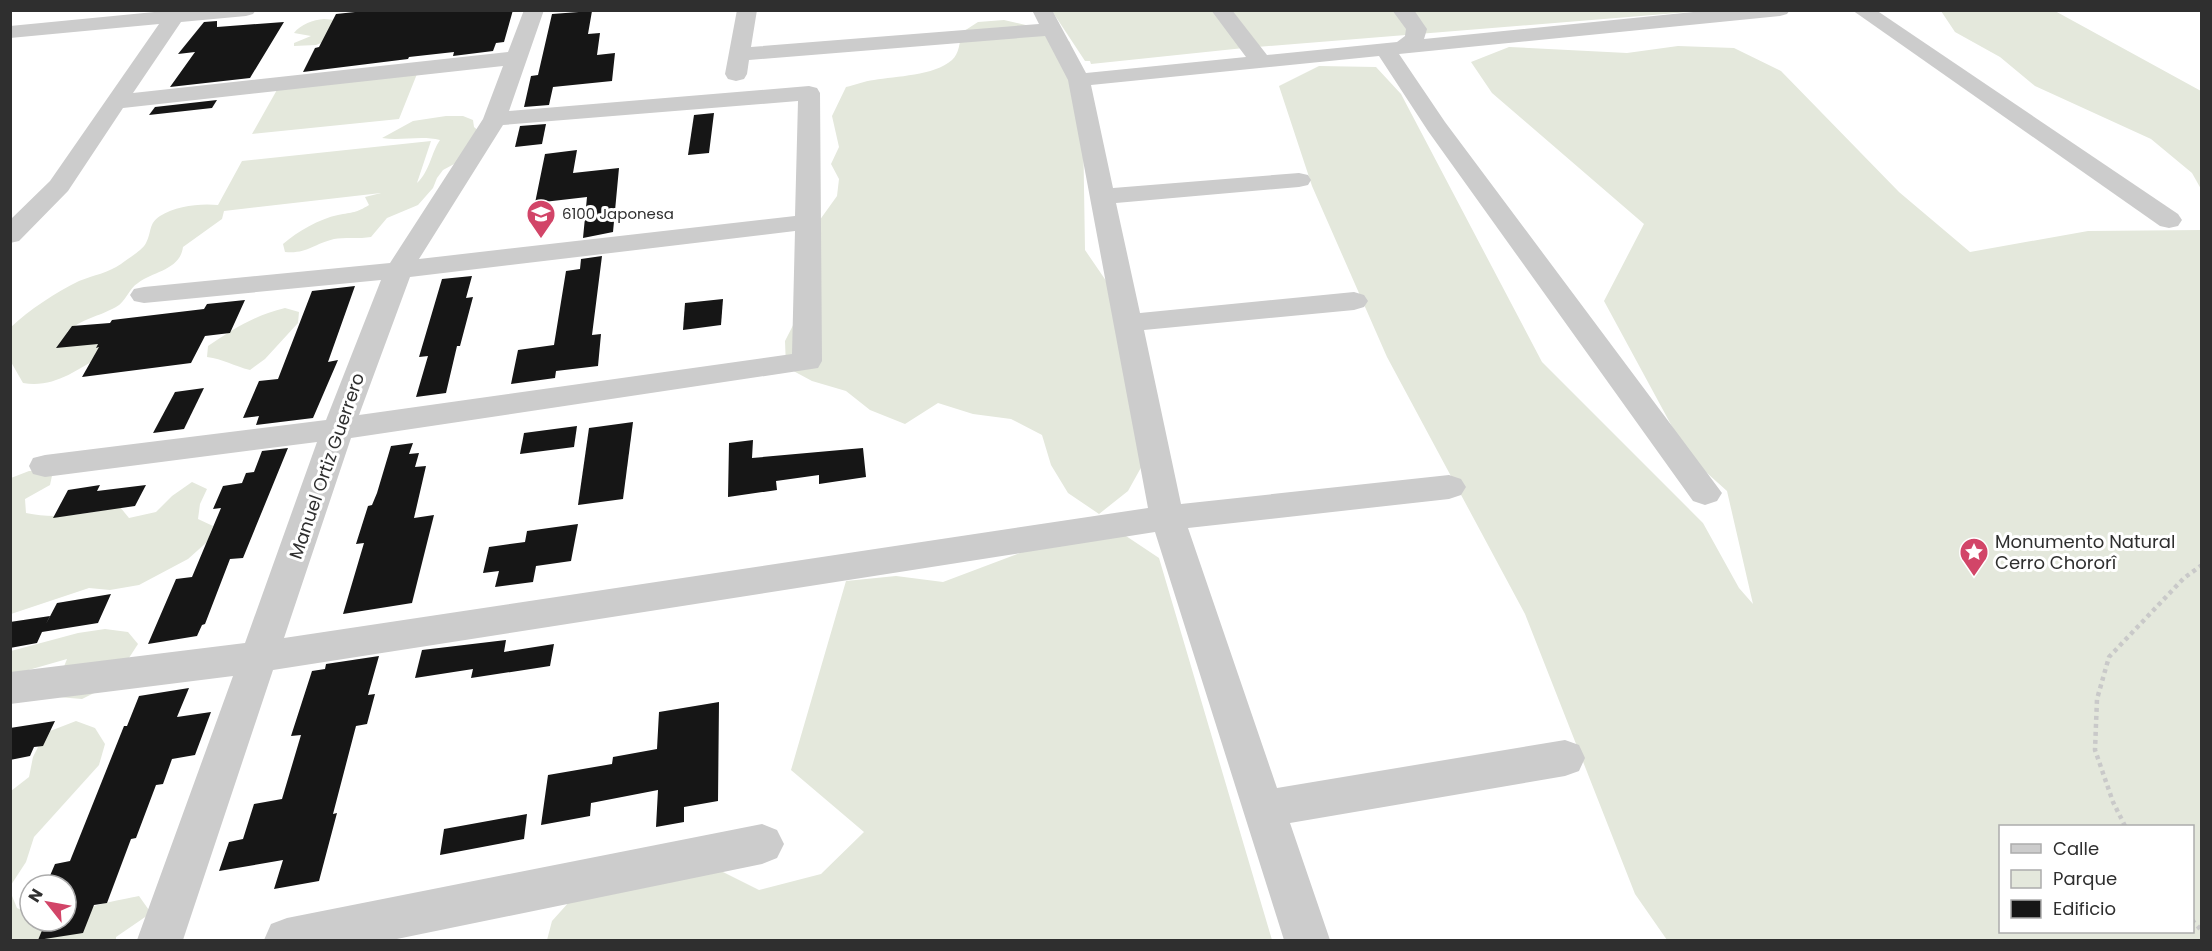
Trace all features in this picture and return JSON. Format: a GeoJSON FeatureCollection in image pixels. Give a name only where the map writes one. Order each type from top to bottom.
{"type":"FeatureCollection","features":[{"type":"Feature","properties":{"kind":"street"},"geometry":{"type":"LineString","coordinates":[[10,48],[19,31],[46,10]]}},
{"type":"Feature","properties":{"kind":"street"},"geometry":{"type":"LineString","coordinates":[[19,31],[246,10]]}},
{"type":"Feature","properties":{"kind":"street","name":"Manuel Ortiz Guerrero"},"geometry":{"type":"LineString","coordinates":[[160,940],[338,429],[399,270],[495,119],[534,10]]}},
{"type":"Feature","properties":{"kind":"street"},"geometry":{"type":"LineString","coordinates":[[732,99],[747,10]]}},
{"type":"Feature","properties":{"kind":"street"},"geometry":{"type":"LineString","coordinates":[[1221,10],[1261,61]]}},
{"type":"Feature","properties":{"kind":"street"},"geometry":{"type":"LineString","coordinates":[[1395,49],[1410,44],[1417,30],[1416,24],[1402,10]]}},
{"type":"Feature","properties":{"kind":"street"},"geometry":{"type":"LineString","coordinates":[[1588,10],[1607,26]]}},
{"type":"Feature","properties":{"kind":"street"},"geometry":{"type":"LineString","coordinates":[[1079,80],[1779,10]]}},
{"type":"Feature","properties":{"kind":"street"},"geometry":{"type":"LineString","coordinates":[[1862,10],[2169,220]]}},
{"type":"Feature","properties":{"kind":"street"},"geometry":{"type":"LineString","coordinates":[[10,235],[59,186],[174,17]]}},
{"type":"Feature","properties":{"kind":"street"},"geometry":{"type":"LineString","coordinates":[[740,54],[1047,20],[1079,80],[1167,518],[1307,940]]}},
{"type":"Feature","properties":{"kind":"street"},"geometry":{"type":"LineString","coordinates":[[1395,49],[1436,126],[1705,493]]}},
{"type":"Feature","properties":{"kind":"street"},"geometry":{"type":"LineString","coordinates":[[117,102],[515,58]]}},
{"type":"Feature","properties":{"kind":"street"},"geometry":{"type":"LineString","coordinates":[[45,466],[338,429],[807,361],[809,93],[495,119]]}},
{"type":"Feature","properties":{"kind":"street"},"geometry":{"type":"LineString","coordinates":[[1103,196],[1299,180]]}},
{"type":"Feature","properties":{"kind":"street"},"geometry":{"type":"LineString","coordinates":[[10,206],[59,186]]}},
{"type":"Feature","properties":{"kind":"street"},"geometry":{"type":"LineString","coordinates":[[144,295],[399,270],[808,222]]}},
{"type":"Feature","properties":{"kind":"street"},"geometry":{"type":"LineString","coordinates":[[1128,323],[1354,301]]}},
{"type":"Feature","properties":{"kind":"street"},"geometry":{"type":"LineString","coordinates":[[10,688],[260,657],[1167,518],[1449,487]]}},
{"type":"Feature","properties":{"kind":"street"},"geometry":{"type":"LineString","coordinates":[[1263,809],[1565,758]]}},
{"type":"Feature","properties":{"kind":"street"},"geometry":{"type":"LineString","coordinates":[[287,940],[762,844]]}},
{"type":"Feature","properties":{"kind":"path"},"geometry":{"type":"LineString","coordinates":[[2125,825],[2095,750],[2097,699],[2106,667],[2109,657],[2184,578],[2202,565]]}},
{"type":"Feature","properties":{"kind":"green space"},"geometry":{"type":"Polygon","coordinates":[[[1052,11],[1702,11],[1244,48],[1091,64],[1090,61],[1085,61],[1052,11]]]}},
{"type":"Feature","properties":{"kind":"green space"},"geometry":{"type":"Polygon","coordinates":[[[1941,11],[2055,11],[2201,91],[2201,189],[2192,173],[2151,139],[2035,86],[2000,57],[1955,32],[1941,11]]]}},
{"type":"Feature","properties":{"kind":"green space"},"geometry":{"type":"Polygon","coordinates":[[[324,19],[336,20],[336,37],[316,45],[294,46],[294,43],[311,36],[294,33],[300,27],[324,19]]]}},
{"type":"Feature","properties":{"kind":"green space"},"geometry":{"type":"Polygon","coordinates":[[[1004,20],[1052,31],[1070,42],[1083,125],[1085,250],[1126,310],[1143,464],[1128,491],[1099,514],[1068,493],[1051,465],[1042,435],[1011,419],[973,414],[938,403],[905,424],[870,410],[846,391],[812,381],[786,367],[785,341],[809,294],[809,235],[837,196],[839,179],[831,164],[839,147],[832,116],[846,87],[935,69],[952,60],[956,55],[961,33],[978,22],[1004,20]]]}},
{"type":"Feature","properties":{"kind":"green space"},"geometry":{"type":"Polygon","coordinates":[[[1678,46],[1734,48],[1781,71],[1899,192],[1970,252],[2088,231],[2201,230],[2201,940],[1667,940],[1635,894],[1525,614],[1387,357],[1312,186],[1279,86],[1319,66],[1376,67],[1401,94],[1542,362],[1703,523],[1739,588],[1753,604],[1727,491],[1688,456],[1604,301],[1644,224],[1492,93],[1471,62],[1509,47],[1627,53],[1678,46]]]}},
{"type":"Feature","properties":{"kind":"green space"},"geometry":{"type":"Polygon","coordinates":[[[417,74],[399,119],[252,134],[278,88],[417,74]]]}},
{"type":"Feature","properties":{"kind":"green space"},"geometry":{"type":"Polygon","coordinates":[[[463,116],[473,120],[474,127],[481,133],[471,155],[443,170],[433,188],[418,205],[387,218],[371,237],[334,239],[293,252],[285,252],[283,244],[316,223],[365,208],[369,205],[365,197],[381,193],[224,211],[222,219],[183,247],[181,255],[172,265],[135,285],[116,307],[67,332],[100,338],[101,356],[54,381],[23,383],[11,362],[10,328],[61,290],[111,270],[135,254],[144,246],[152,225],[160,216],[188,206],[218,205],[242,161],[431,141],[417,183],[425,173],[440,140],[382,138],[413,121],[463,116]]]}},
{"type":"Feature","properties":{"kind":"green space"},"geometry":{"type":"Polygon","coordinates":[[[285,308],[299,312],[298,323],[265,359],[250,370],[207,357],[208,346],[226,334],[254,319],[285,308]]]}},
{"type":"Feature","properties":{"kind":"green space"},"geometry":{"type":"Polygon","coordinates":[[[29,471],[53,471],[50,485],[25,499],[26,513],[61,516],[120,507],[129,518],[156,512],[172,496],[192,482],[207,489],[200,504],[198,519],[213,526],[207,542],[188,559],[139,585],[110,590],[89,588],[11,614],[11,478],[29,471]]]}},
{"type":"Feature","properties":{"kind":"green space"},"geometry":{"type":"Polygon","coordinates":[[[1123,534],[1159,558],[1272,940],[547,940],[552,921],[596,872],[711,866],[759,890],[821,874],[864,832],[791,770],[846,581],[896,576],[943,582],[1033,548],[1123,534]]]}},
{"type":"Feature","properties":{"kind":"green space"},"geometry":{"type":"Polygon","coordinates":[[[105,629],[128,632],[138,644],[112,684],[82,699],[58,697],[59,679],[67,659],[11,675],[11,651],[78,633],[105,629]]]}},
{"type":"Feature","properties":{"kind":"green space"},"geometry":{"type":"Polygon","coordinates":[[[76,721],[95,728],[105,744],[99,765],[34,837],[26,862],[11,885],[11,791],[29,777],[33,757],[45,733],[76,721]]]}},
{"type":"Feature","properties":{"kind":"green space"},"geometry":{"type":"Polygon","coordinates":[[[10,891],[18,908],[18,933],[78,933],[79,911],[139,896],[151,913],[116,937],[116,940],[11,940],[10,891]]]}},
{"type":"Feature","properties":{"kind":"building"},"geometry":{"type":"Polygon","coordinates":[[[374,10],[513,10],[504,42],[496,43],[493,51],[453,56],[454,52],[303,72],[336,14],[374,10]]]}},
{"type":"Feature","properties":{"kind":"building"},"geometry":{"type":"Polygon","coordinates":[[[592,11],[588,34],[600,33],[597,55],[615,53],[612,81],[553,87],[549,105],[524,107],[531,76],[538,75],[552,14],[592,11]]]}},
{"type":"Feature","properties":{"kind":"building"},"geometry":{"type":"Polygon","coordinates":[[[217,21],[217,27],[284,22],[250,78],[170,87],[195,52],[178,54],[204,22],[217,21]]]}},
{"type":"Feature","properties":{"kind":"building"},"geometry":{"type":"Polygon","coordinates":[[[217,100],[212,108],[149,115],[155,107],[217,100]]]}},
{"type":"Feature","properties":{"kind":"building"},"geometry":{"type":"Polygon","coordinates":[[[714,113],[709,153],[688,155],[694,115],[714,113]]]}},
{"type":"Feature","properties":{"kind":"building"},"geometry":{"type":"Polygon","coordinates":[[[546,124],[542,144],[515,147],[520,126],[546,124]]]}},
{"type":"Feature","properties":{"kind":"building"},"geometry":{"type":"Polygon","coordinates":[[[577,150],[573,173],[619,168],[613,232],[583,238],[587,197],[535,203],[545,154],[577,150]]]}},
{"type":"Feature","properties":{"kind":"building"},"geometry":{"type":"Polygon","coordinates":[[[602,256],[592,335],[601,334],[598,366],[556,371],[555,378],[511,384],[518,350],[554,345],[566,271],[580,269],[581,259],[602,256]]]}},
{"type":"Feature","properties":{"kind":"building"},"geometry":{"type":"Polygon","coordinates":[[[472,276],[466,298],[473,297],[460,346],[457,346],[446,393],[416,397],[428,356],[419,357],[442,279],[472,276]]]}},
{"type":"Feature","properties":{"kind":"building"},"geometry":{"type":"Polygon","coordinates":[[[355,286],[328,362],[338,360],[313,418],[256,425],[259,416],[243,418],[259,381],[278,379],[312,291],[355,286]]]}},
{"type":"Feature","properties":{"kind":"building"},"geometry":{"type":"Polygon","coordinates":[[[723,299],[721,325],[683,330],[685,303],[723,299]]]}},
{"type":"Feature","properties":{"kind":"building"},"geometry":{"type":"Polygon","coordinates":[[[245,300],[230,333],[205,336],[191,363],[82,377],[99,347],[96,348],[98,344],[56,348],[72,326],[110,323],[112,320],[204,309],[207,304],[245,300]]]}},
{"type":"Feature","properties":{"kind":"building"},"geometry":{"type":"Polygon","coordinates":[[[204,388],[184,429],[153,433],[175,392],[204,388]]]}},
{"type":"Feature","properties":{"kind":"building"},"geometry":{"type":"Polygon","coordinates":[[[633,422],[623,499],[578,505],[589,428],[633,422]]]}},
{"type":"Feature","properties":{"kind":"building"},"geometry":{"type":"Polygon","coordinates":[[[577,426],[574,447],[520,454],[524,433],[577,426]]]}},
{"type":"Feature","properties":{"kind":"building"},"geometry":{"type":"Polygon","coordinates":[[[753,440],[752,458],[863,448],[866,477],[819,484],[819,475],[776,481],[777,490],[728,497],[729,443],[753,440]]]}},
{"type":"Feature","properties":{"kind":"building"},"geometry":{"type":"Polygon","coordinates":[[[413,443],[409,454],[419,453],[415,467],[426,466],[414,518],[434,515],[412,603],[343,614],[364,543],[356,544],[368,506],[372,505],[377,493],[391,446],[413,443]]]}},
{"type":"Feature","properties":{"kind":"building"},"geometry":{"type":"Polygon","coordinates":[[[288,448],[243,558],[230,559],[205,624],[202,625],[197,636],[148,644],[176,579],[192,577],[221,508],[213,509],[223,486],[242,483],[246,473],[254,472],[262,451],[288,448]]]}},
{"type":"Feature","properties":{"kind":"building"},"geometry":{"type":"Polygon","coordinates":[[[100,485],[97,491],[146,485],[135,506],[53,518],[68,490],[100,485]]]}},
{"type":"Feature","properties":{"kind":"building"},"geometry":{"type":"Polygon","coordinates":[[[578,524],[571,561],[536,566],[533,582],[495,587],[499,571],[483,573],[489,547],[525,542],[527,531],[578,524]]]}},
{"type":"Feature","properties":{"kind":"building"},"geometry":{"type":"Polygon","coordinates":[[[111,594],[98,623],[42,632],[37,643],[10,648],[10,622],[50,616],[46,624],[57,603],[111,594]]]}},
{"type":"Feature","properties":{"kind":"building"},"geometry":{"type":"Polygon","coordinates":[[[506,640],[504,652],[554,644],[550,666],[471,678],[473,669],[415,678],[422,650],[506,640]]]}},
{"type":"Feature","properties":{"kind":"building"},"geometry":{"type":"Polygon","coordinates":[[[379,656],[368,695],[375,694],[367,724],[356,726],[333,814],[337,813],[319,881],[274,889],[283,860],[219,871],[229,842],[243,839],[254,804],[282,799],[301,735],[291,736],[312,671],[325,669],[326,664],[379,656]]]}},
{"type":"Feature","properties":{"kind":"building"},"geometry":{"type":"Polygon","coordinates":[[[189,688],[177,717],[211,712],[195,755],[172,759],[163,784],[156,785],[136,838],[131,839],[107,903],[94,905],[83,933],[38,940],[41,933],[78,933],[78,873],[51,873],[55,864],[70,861],[124,726],[127,726],[139,696],[189,688]]]}},
{"type":"Feature","properties":{"kind":"building"},"geometry":{"type":"Polygon","coordinates":[[[719,702],[718,801],[684,807],[684,822],[656,827],[658,790],[591,803],[590,816],[541,825],[548,775],[612,764],[613,757],[657,749],[659,712],[719,702]]]}},
{"type":"Feature","properties":{"kind":"building"},"geometry":{"type":"Polygon","coordinates":[[[55,721],[43,746],[34,747],[30,756],[10,760],[10,728],[55,721]]]}},
{"type":"Feature","properties":{"kind":"building"},"geometry":{"type":"Polygon","coordinates":[[[527,814],[524,839],[440,855],[444,829],[527,814]]]}},
{"type":"Feature","properties":{"kind":"place","name":"6100 Japonesa"},"geometry":{"type":"Point","coordinates":[541,240]}},
{"type":"Feature","properties":{"kind":"place","name":"Monumento Natural Cerro Chororî"},"geometry":{"type":"Point","coordinates":[1974,578]}}]}
